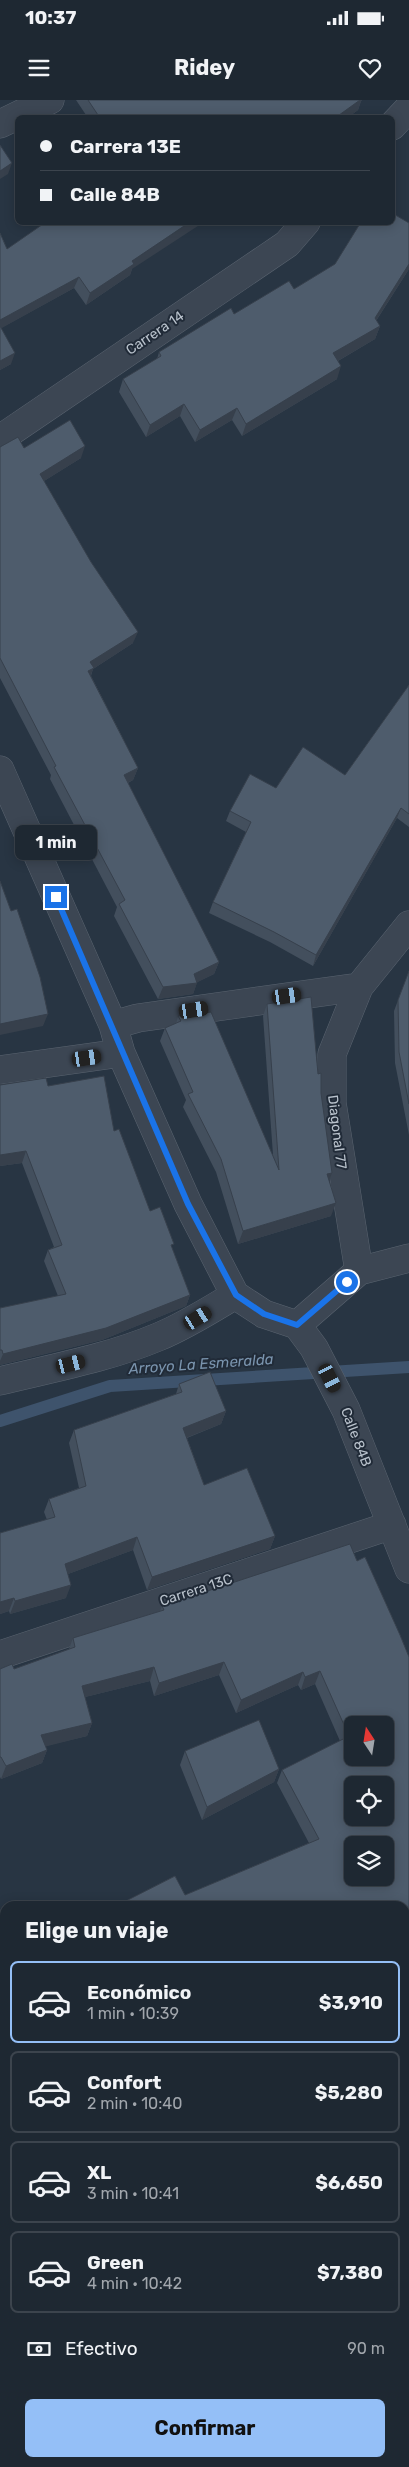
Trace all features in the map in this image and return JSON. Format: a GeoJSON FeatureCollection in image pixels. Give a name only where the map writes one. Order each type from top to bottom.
{"type":"FeatureCollection","features":[{"type":"Feature","properties":{"kind":"street"},"geometry":{"type":"LineString","coordinates":[[19,115],[50,100]]}},
{"type":"Feature","properties":{"kind":"street"},"geometry":{"type":"LineString","coordinates":[[395,123],[409,108]]}},
{"type":"Feature","properties":{"kind":"street"},"geometry":{"type":"LineString","coordinates":[[0,124],[15,117]]}},
{"type":"Feature","properties":{"kind":"street","name":"Carrera 14"},"geometry":{"type":"LineString","coordinates":[[0,439],[286,244],[303,225]]}},
{"type":"Feature","properties":{"kind":"street"},"geometry":{"type":"LineString","coordinates":[[0,770],[113,1025],[121,1053],[188,1204],[236,1295],[264,1314],[297,1325],[360,1271],[409,1258]]}},
{"type":"Feature","properties":{"kind":"street","name":"Diagonal 77"},"geometry":{"type":"LineString","coordinates":[[360,1271],[332,1103],[332,1054],[359,987],[409,924]]}},
{"type":"Feature","properties":{"kind":"street"},"geometry":{"type":"LineString","coordinates":[[113,1025],[138,1018],[359,987]]}},
{"type":"Feature","properties":{"kind":"street"},"geometry":{"type":"LineString","coordinates":[[0,1070],[121,1053]]}},
{"type":"Feature","properties":{"kind":"street"},"geometry":{"type":"LineString","coordinates":[[0,1382],[107,1355],[158,1337],[198,1318],[236,1295]]}},
{"type":"Feature","properties":{"kind":"street","name":"Calle 84B"},"geometry":{"type":"LineString","coordinates":[[297,1325],[314,1348],[346,1410],[409,1569]]}},
{"type":"Feature","properties":{"kind":"street","name":"Carrera 13C"},"geometry":{"type":"LineString","coordinates":[[0,1655],[392,1525]]}},
{"type":"Feature","properties":{"kind":"building"},"geometry":{"type":"Polygon","coordinates":[[[88,100],[360,100],[339,115],[98,115],[88,100]]]}},
{"type":"Feature","properties":{"kind":"building"},"geometry":{"type":"Polygon","coordinates":[[[0,145],[12,163],[0,171],[0,145]]]}},
{"type":"Feature","properties":{"kind":"building"},"geometry":{"type":"Polygon","coordinates":[[[395,215],[409,223],[409,264],[375,318],[380,326],[333,353],[341,366],[246,424],[237,408],[200,430],[184,404],[150,425],[123,379],[161,356],[159,352],[231,308],[234,314],[289,281],[294,289],[335,264],[359,225],[395,225],[395,215]]]}},
{"type":"Feature","properties":{"kind":"building"},"geometry":{"type":"Polygon","coordinates":[[[42,225],[186,225],[132,261],[134,264],[90,293],[79,277],[0,320],[0,233],[7,249],[42,225]]]}},
{"type":"Feature","properties":{"kind":"building"},"geometry":{"type":"Polygon","coordinates":[[[0,326],[15,353],[0,361],[0,326]]]}},
{"type":"Feature","properties":{"kind":"building"},"geometry":{"type":"Polygon","coordinates":[[[70,420],[85,446],[40,474],[91,562],[138,632],[90,662],[94,668],[88,671],[138,768],[124,775],[219,962],[194,974],[197,983],[163,987],[119,904],[125,900],[54,767],[56,766],[0,658],[0,447],[18,437],[24,448],[70,420]]]}},
{"type":"Feature","properties":{"kind":"building"},"geometry":{"type":"Polygon","coordinates":[[[409,685],[409,814],[401,808],[316,955],[213,902],[251,822],[230,811],[250,774],[276,788],[303,747],[345,775],[409,685]]]}},
{"type":"Feature","properties":{"kind":"building"},"geometry":{"type":"Polygon","coordinates":[[[0,881],[11,911],[17,909],[40,977],[48,1014],[0,1024],[0,881]]]}},
{"type":"Feature","properties":{"kind":"building"},"geometry":{"type":"Polygon","coordinates":[[[409,971],[409,1104],[399,1052],[398,1000],[409,971]]]}},
{"type":"Feature","properties":{"kind":"building"},"geometry":{"type":"Polygon","coordinates":[[[311,997],[318,1074],[321,1073],[321,1093],[332,1173],[327,1174],[336,1203],[243,1231],[221,1159],[188,1094],[193,1092],[165,1028],[181,1021],[178,1016],[211,1012],[279,1170],[267,1004],[311,997]]]}},
{"type":"Feature","properties":{"kind":"building"},"geometry":{"type":"Polygon","coordinates":[[[104,1076],[114,1131],[119,1129],[150,1211],[160,1207],[174,1244],[171,1245],[190,1295],[106,1328],[3,1354],[2,1350],[0,1350],[0,1308],[66,1294],[48,1250],[62,1245],[26,1151],[0,1155],[0,1085],[46,1078],[48,1086],[104,1076]]]}},
{"type":"Feature","properties":{"kind":"building"},"geometry":{"type":"Polygon","coordinates":[[[210,1372],[226,1411],[183,1428],[204,1485],[247,1468],[275,1536],[152,1577],[137,1537],[65,1564],[71,1585],[15,1601],[14,1598],[0,1602],[0,1533],[55,1517],[49,1499],[86,1486],[74,1430],[182,1392],[179,1384],[210,1372]]]}},
{"type":"Feature","properties":{"kind":"building"},"geometry":{"type":"Polygon","coordinates":[[[350,1544],[357,1561],[365,1557],[409,1657],[409,1901],[126,1901],[175,1876],[185,1895],[319,1839],[282,1770],[344,1739],[344,1766],[394,1766],[394,1716],[344,1716],[344,1725],[320,1671],[305,1677],[303,1672],[241,1700],[224,1662],[159,1683],[154,1667],[82,1686],[92,1723],[41,1735],[47,1750],[6,1766],[0,1757],[0,1669],[12,1664],[14,1669],[75,1647],[73,1638],[164,1610],[162,1606],[350,1544]]]}},
{"type":"Feature","properties":{"kind":"building"},"geometry":{"type":"Polygon","coordinates":[[[259,1720],[279,1769],[207,1807],[185,1751],[259,1720]]]}},
{"type":"Feature","properties":{"kind":"waterway","name":"Arroyo La Esmeralda"},"geometry":{"type":"LineString","coordinates":[[0,1421],[110,1386],[409,1367]]}},
{"type":"Feature","properties":{"kind":"route"},"geometry":{"type":"LineString","coordinates":[[56,897],[113,1025],[121,1053],[188,1204],[236,1295],[264,1314],[297,1325],[347,1282]]}}]}
